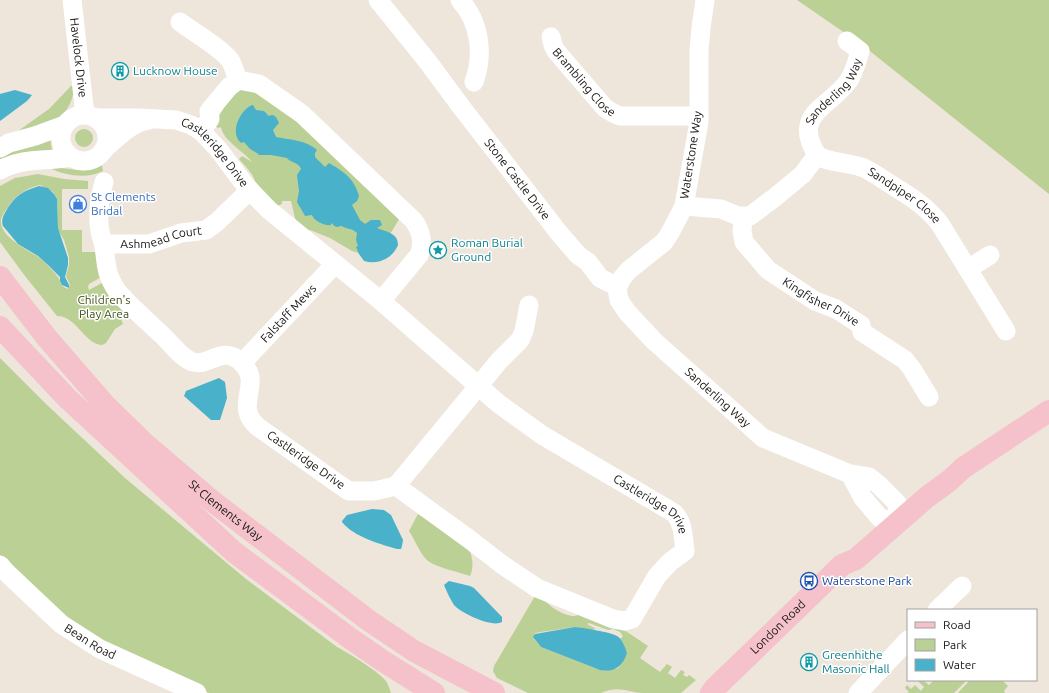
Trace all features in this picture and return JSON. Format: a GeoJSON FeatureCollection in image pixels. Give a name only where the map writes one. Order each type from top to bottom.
{"type":"FeatureCollection","features":[{"type":"Feature","properties":{"kind":"main road","name":"St Clements Way"},"geometry":{"type":"LineString","coordinates":[[0,277],[47,338],[106,406],[141,440],[212,501],[368,620],[414,650],[494,693]]}},
{"type":"Feature","properties":{"kind":"main road","name":"St Clements Way"},"geometry":{"type":"LineString","coordinates":[[0,327],[67,398],[234,552],[421,690]]}},
{"type":"Feature","properties":{"kind":"main road","name":"London Road"},"geometry":{"type":"LineString","coordinates":[[710,692],[842,564],[856,559],[892,514],[927,497],[949,481],[963,468],[1049,411]]}},
{"type":"Feature","properties":{"kind":"street","name":"Havelock Drive"},"geometry":{"type":"LineString","coordinates":[[72,0],[91,116]]}},
{"type":"Feature","properties":{"kind":"street","name":"Stone Castle Drive"},"geometry":{"type":"LineString","coordinates":[[378,0],[572,248],[578,255],[588,262],[600,278],[618,285]]}},
{"type":"Feature","properties":{"kind":"street"},"geometry":{"type":"LineString","coordinates":[[460,0],[471,14],[479,42],[479,64],[474,82]]}},
{"type":"Feature","properties":{"kind":"street","name":"Waterstone Way"},"geometry":{"type":"LineString","coordinates":[[618,285],[625,273],[664,242],[684,206],[696,144],[699,116],[700,45],[705,0]]}},
{"type":"Feature","properties":{"kind":"street"},"geometry":{"type":"LineString","coordinates":[[180,22],[220,50],[228,58],[233,66],[238,80]]}},
{"type":"Feature","properties":{"kind":"street","name":"Brambling Close"},"geometry":{"type":"LineString","coordinates":[[551,37],[556,51],[605,108],[612,113],[620,116],[699,116]]}},
{"type":"Feature","properties":{"kind":"street","name":"Sanderling Way"},"geometry":{"type":"LineString","coordinates":[[817,154],[809,137],[808,126],[812,116],[842,88],[854,73],[860,51],[848,41]]}},
{"type":"Feature","properties":{"kind":"street"},"geometry":{"type":"LineString","coordinates":[[201,131],[210,119],[209,111],[229,87],[238,80],[259,84],[302,114],[357,165],[416,224],[421,235],[422,246],[420,253],[381,301]]}},
{"type":"Feature","properties":{"kind":"street","name":"Castleridge Drive"},"geometry":{"type":"LineString","coordinates":[[0,148],[9,143],[33,137],[65,125],[74,117],[91,116],[139,118],[180,121],[191,125],[201,131],[218,149],[250,190],[269,210],[381,301],[499,404],[535,430],[678,516],[681,525],[684,551],[670,562],[657,576],[632,618],[624,621],[613,619],[536,588],[396,486],[374,491],[349,491],[258,427],[251,420],[248,413],[247,407],[251,380],[248,371],[242,363]]}},
{"type":"Feature","properties":{"kind":"street"},"geometry":{"type":"LineString","coordinates":[[91,116],[102,123],[106,129],[108,136],[104,150]]}},
{"type":"Feature","properties":{"kind":"street","name":"Castleridge Drive"},"geometry":{"type":"LineString","coordinates":[[0,170],[12,164],[26,160],[58,160],[71,157],[83,161],[89,160],[100,155],[120,135],[141,121],[154,120]]}},
{"type":"Feature","properties":{"kind":"street"},"geometry":{"type":"LineString","coordinates":[[65,125],[61,138],[62,146],[71,157]]}},
{"type":"Feature","properties":{"kind":"street"},"geometry":{"type":"LineString","coordinates":[[684,206],[721,209],[743,217],[753,215],[802,174],[817,154]]}},
{"type":"Feature","properties":{"kind":"street","name":"Sandpiper Close"},"geometry":{"type":"LineString","coordinates":[[817,154],[823,158],[863,168],[917,201],[937,220],[1006,331]]}},
{"type":"Feature","properties":{"kind":"street"},"geometry":{"type":"LineString","coordinates":[[104,182],[101,197],[99,224],[104,244],[107,269],[110,279],[117,291],[180,352],[194,362],[202,362],[216,357],[226,356],[236,359],[242,363]]}},
{"type":"Feature","properties":{"kind":"street","name":"Ashmead Court"},"geometry":{"type":"LineString","coordinates":[[104,244],[149,244],[181,233],[210,228],[250,190]]}},
{"type":"Feature","properties":{"kind":"street","name":"Kingfisher Drive"},"geometry":{"type":"LineString","coordinates":[[743,217],[742,233],[744,242],[768,270],[815,301],[836,309],[861,325],[862,332],[899,355],[907,363],[929,397]]}},
{"type":"Feature","properties":{"kind":"street"},"geometry":{"type":"LineString","coordinates":[[968,269],[990,255]]}},
{"type":"Feature","properties":{"kind":"street","name":"Falstaff Mews"},"geometry":{"type":"LineString","coordinates":[[242,363],[335,264]]}},
{"type":"Feature","properties":{"kind":"street","name":"Sanderling Way"},"geometry":{"type":"LineString","coordinates":[[618,285],[618,296],[621,305],[646,334],[763,438],[850,474],[863,498],[892,514]]}},
{"type":"Feature","properties":{"kind":"street"},"geometry":{"type":"LineString","coordinates":[[396,486],[478,385],[521,338],[529,305]]}},
{"type":"Feature","properties":{"kind":"street","name":"Bean Road"},"geometry":{"type":"LineString","coordinates":[[0,565],[61,624],[100,649],[197,693]]}},
{"type":"Feature","properties":{"kind":"street"},"geometry":{"type":"LineString","coordinates":[[938,609],[962,586]]}},
{"type":"Feature","properties":{"kind":"street"},"geometry":{"type":"LineString","coordinates":[[858,693],[907,641]]}},
{"type":"Feature","properties":{"kind":"green space"},"geometry":{"type":"Polygon","coordinates":[[[797,0],[1049,0],[1049,194],[861,44],[797,0]]]}},
{"type":"Feature","properties":{"kind":"green space"},"geometry":{"type":"Polygon","coordinates":[[[75,85],[72,99],[66,110],[59,118],[40,130],[4,141],[49,109],[71,86],[75,85]]]}},
{"type":"Feature","properties":{"kind":"green space"},"geometry":{"type":"Polygon","coordinates":[[[237,88],[276,97],[401,216],[392,231],[372,257],[352,251],[330,238],[310,230],[295,230],[295,218],[291,201],[282,201],[282,204],[277,206],[256,185],[252,174],[239,159],[242,156],[252,162],[230,142],[221,127],[218,128],[214,125],[237,88]]]}},
{"type":"Feature","properties":{"kind":"green space"},"geometry":{"type":"Polygon","coordinates":[[[84,129],[90,132],[93,138],[90,144],[84,147],[78,144],[75,138],[78,132],[84,129]]]}},
{"type":"Feature","properties":{"kind":"green space"},"geometry":{"type":"Polygon","coordinates":[[[50,137],[52,151],[0,160],[0,153],[50,137]]]}},
{"type":"Feature","properties":{"kind":"green space"},"geometry":{"type":"Polygon","coordinates":[[[102,165],[103,171],[84,176],[69,175],[50,168],[89,170],[102,165]]]}},
{"type":"Feature","properties":{"kind":"green space","name":"Children's Play Area"},"geometry":{"type":"Polygon","coordinates":[[[38,174],[64,179],[88,181],[88,189],[62,189],[62,230],[82,230],[82,252],[99,252],[103,276],[89,284],[89,290],[104,282],[126,309],[121,318],[123,324],[115,329],[106,343],[102,345],[90,340],[70,320],[57,316],[0,242],[0,186],[15,178],[38,174]],[[40,185],[30,188],[22,193],[14,199],[2,216],[2,227],[5,233],[17,243],[42,260],[59,278],[62,285],[68,289],[70,285],[66,276],[69,265],[69,257],[64,240],[58,230],[57,199],[53,192],[40,185]]]}},
{"type":"Feature","properties":{"kind":"green space"},"geometry":{"type":"Polygon","coordinates":[[[0,358],[46,404],[125,478],[246,579],[337,647],[377,672],[386,681],[391,693],[209,693],[165,674],[75,628],[15,574],[0,555],[0,358]]]}},
{"type":"Feature","properties":{"kind":"green space"},"geometry":{"type":"Polygon","coordinates":[[[418,514],[468,548],[471,554],[472,562],[470,576],[437,566],[425,558],[409,531],[418,514]]]}},
{"type":"Feature","properties":{"kind":"green space"},"geometry":{"type":"Polygon","coordinates":[[[535,596],[543,598],[552,607],[570,616],[583,613],[618,626],[648,646],[640,658],[660,672],[667,664],[672,667],[668,673],[675,678],[681,670],[685,672],[683,675],[687,677],[689,675],[696,680],[681,693],[643,693],[613,689],[601,693],[528,693],[497,678],[493,671],[494,666],[535,596]],[[589,623],[587,624],[596,629],[591,630],[575,627],[541,632],[535,633],[534,639],[541,647],[606,671],[618,668],[627,653],[620,639],[623,636],[620,632],[613,629],[608,630],[589,623]]]}},
{"type":"Feature","properties":{"kind":"green space"},"geometry":{"type":"Polygon","coordinates":[[[918,681],[924,681],[929,685],[933,681],[966,681],[954,693],[907,693],[909,692],[905,688],[907,685],[911,689],[915,685],[921,691],[924,687],[918,681]]]}},
{"type":"Feature","properties":{"kind":"green space"},"geometry":{"type":"Polygon","coordinates":[[[969,681],[1003,681],[1008,686],[1004,691],[1005,693],[958,693],[969,681]]]}},
{"type":"Feature","properties":{"kind":"water"},"geometry":{"type":"Polygon","coordinates":[[[15,90],[32,95],[27,101],[0,121],[0,94],[15,90]]]}},
{"type":"Feature","properties":{"kind":"water"},"geometry":{"type":"Polygon","coordinates":[[[252,105],[256,110],[264,111],[268,115],[267,116],[273,115],[276,117],[279,123],[273,130],[276,137],[308,144],[317,150],[315,157],[325,167],[329,163],[348,176],[359,196],[357,201],[352,205],[360,220],[365,224],[371,220],[380,220],[382,225],[377,228],[394,235],[398,241],[398,245],[392,254],[384,260],[374,262],[364,261],[356,247],[358,246],[356,240],[357,233],[342,226],[336,227],[331,223],[331,225],[322,224],[312,215],[305,216],[297,202],[299,191],[297,175],[301,169],[300,167],[287,158],[271,155],[259,155],[250,149],[244,142],[241,143],[238,139],[236,128],[240,117],[252,105]]]}},
{"type":"Feature","properties":{"kind":"water"},"geometry":{"type":"Polygon","coordinates":[[[39,186],[48,188],[57,199],[58,228],[68,258],[65,277],[69,288],[62,285],[60,277],[38,256],[18,244],[3,226],[3,216],[13,201],[23,192],[39,186]]]}},
{"type":"Feature","properties":{"kind":"water"},"geometry":{"type":"Polygon","coordinates":[[[219,378],[225,382],[227,398],[220,420],[211,420],[184,396],[186,391],[219,378]]]}},
{"type":"Feature","properties":{"kind":"water"},"geometry":{"type":"Polygon","coordinates":[[[372,509],[384,510],[391,515],[403,540],[401,549],[383,545],[360,536],[342,522],[347,515],[372,509]]]}},
{"type":"Feature","properties":{"kind":"water"},"geometry":{"type":"Polygon","coordinates":[[[449,581],[474,588],[502,617],[502,622],[491,623],[477,619],[463,612],[454,605],[444,585],[449,581]]]}},
{"type":"Feature","properties":{"kind":"water"},"geometry":{"type":"Polygon","coordinates":[[[575,627],[590,629],[619,637],[627,653],[623,662],[617,668],[605,671],[600,670],[541,647],[533,637],[535,634],[575,627]]]}},
{"type":"Feature","properties":{"kind":"place","name":"Lucknow House"},"geometry":{"type":"Point","coordinates":[120,71]}},
{"type":"Feature","properties":{"kind":"place","name":"St Clements Bridal"},"geometry":{"type":"Point","coordinates":[78,204]}},
{"type":"Feature","properties":{"kind":"place","name":"Roman Burial Ground"},"geometry":{"type":"Point","coordinates":[438,250]}},
{"type":"Feature","properties":{"kind":"place","name":"Waterstone Park"},"geometry":{"type":"Point","coordinates":[809,581]}},
{"type":"Feature","properties":{"kind":"place","name":"Greenhithe Masonic Hall"},"geometry":{"type":"Point","coordinates":[809,662]}}]}
